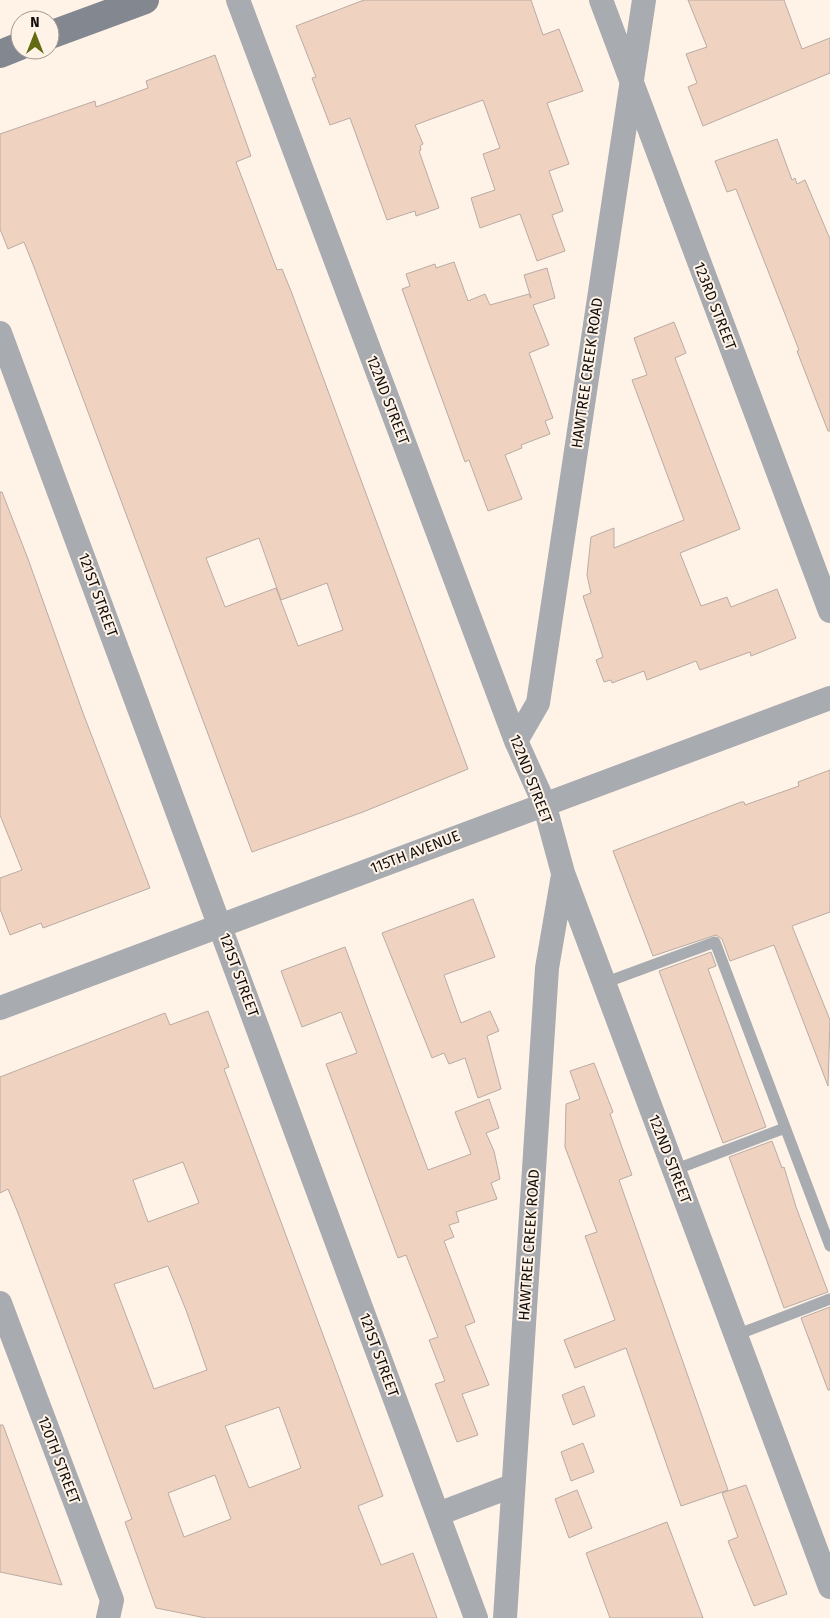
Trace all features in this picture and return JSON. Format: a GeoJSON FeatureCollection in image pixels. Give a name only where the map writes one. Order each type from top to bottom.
{"type":"FeatureCollection","features":[{"type":"Feature","properties":{"kind":"main road"},"geometry":{"type":"LineString","coordinates":[[60,31],[145,0]]}},
{"type":"Feature","properties":{"kind":"street","name":"122ND STREET"},"geometry":{"type":"LineString","coordinates":[[238,0],[516,741],[544,803],[563,873],[830,1587]]}},
{"type":"Feature","properties":{"kind":"street","name":"123RD STREET"},"geometry":{"type":"LineString","coordinates":[[601,0],[830,612]]}},
{"type":"Feature","properties":{"kind":"street","name":"HAWTREE CREEK ROAD"},"geometry":{"type":"LineString","coordinates":[[516,741],[538,703],[630,81],[644,0]]}},
{"type":"Feature","properties":{"kind":"street","name":"121ST STREET"},"geometry":{"type":"LineString","coordinates":[[0,333],[476,1618]]}},
{"type":"Feature","properties":{"kind":"street","name":"115TH AVENUE"},"geometry":{"type":"LineString","coordinates":[[0,1008],[544,803],[830,698]]}},
{"type":"Feature","properties":{"kind":"street","name":"HAWTREE CREEK ROAD"},"geometry":{"type":"LineString","coordinates":[[505,1618],[512,1486],[547,968],[563,873]]}},
{"type":"Feature","properties":{"kind":"street","name":"120TH STREET"},"geometry":{"type":"LineString","coordinates":[[0,1303],[112,1600],[108,1618]]}},
{"type":"Feature","properties":{"kind":"street"},"geometry":{"type":"LineString","coordinates":[[438,1514],[512,1486]]}},
{"type":"Feature","properties":{"kind":"lane"},"geometry":{"type":"LineString","coordinates":[[604,983],[715,942],[830,1246]]}},
{"type":"Feature","properties":{"kind":"lane"},"geometry":{"type":"LineString","coordinates":[[674,1170],[785,1128]]}},
{"type":"Feature","properties":{"kind":"lane"},"geometry":{"type":"LineString","coordinates":[[736,1335],[830,1299]]}},
{"type":"Feature","properties":{"kind":"building"},"geometry":{"type":"Polygon","coordinates":[[[364,0],[531,0],[543,35],[559,29],[583,91],[547,103],[569,164],[549,171],[563,211],[552,215],[565,251],[537,261],[520,214],[480,228],[471,198],[495,190],[483,154],[500,148],[483,100],[415,125],[423,144],[420,146],[421,150],[419,151],[439,208],[416,216],[415,211],[387,220],[350,118],[330,125],[312,78],[316,77],[296,26],[364,0]]]}},
{"type":"Feature","properties":{"kind":"building"},"geometry":{"type":"Polygon","coordinates":[[[688,0],[784,0],[802,49],[830,38],[830,73],[703,126],[688,87],[697,83],[686,54],[707,47],[688,0]]]}},
{"type":"Feature","properties":{"kind":"building"},"geometry":{"type":"Polygon","coordinates":[[[215,55],[251,156],[236,162],[277,270],[282,269],[291,291],[468,769],[363,812],[252,852],[24,242],[8,249],[0,229],[0,134],[95,101],[96,107],[148,88],[146,81],[215,55]],[[259,538],[206,558],[225,607],[276,588],[298,646],[343,630],[327,583],[281,600],[259,538]]]}},
{"type":"Feature","properties":{"kind":"building"},"geometry":{"type":"Polygon","coordinates":[[[777,139],[792,180],[795,178],[797,184],[805,180],[830,239],[830,431],[828,431],[797,351],[799,350],[736,189],[727,192],[715,161],[777,139]]]}},
{"type":"Feature","properties":{"kind":"building"},"geometry":{"type":"Polygon","coordinates":[[[454,262],[468,301],[485,294],[490,305],[529,294],[531,298],[524,275],[547,268],[555,298],[533,305],[549,345],[529,353],[553,418],[545,421],[550,434],[521,445],[522,448],[505,455],[522,499],[488,511],[469,460],[465,462],[402,289],[410,286],[406,274],[435,264],[436,268],[454,262]]]}},
{"type":"Feature","properties":{"kind":"building"},"geometry":{"type":"Polygon","coordinates":[[[674,322],[686,353],[675,358],[740,529],[680,553],[701,606],[727,597],[731,607],[777,589],[796,638],[751,656],[750,652],[700,670],[696,661],[647,680],[644,671],[612,683],[611,680],[604,682],[596,660],[603,657],[583,596],[591,593],[587,575],[591,537],[614,528],[614,548],[684,520],[632,380],[647,375],[634,338],[674,322]]]}},
{"type":"Feature","properties":{"kind":"building"},"geometry":{"type":"Polygon","coordinates":[[[0,492],[2,492],[28,559],[83,713],[150,888],[43,928],[41,923],[10,935],[0,909],[0,878],[22,870],[0,815],[0,492]]]}},
{"type":"Feature","properties":{"kind":"building"},"geometry":{"type":"Polygon","coordinates":[[[830,770],[830,912],[792,926],[830,1020],[828,1086],[774,945],[730,961],[722,939],[716,935],[653,956],[613,851],[741,802],[744,802],[745,805],[799,786],[798,782],[830,770]]]}},
{"type":"Feature","properties":{"kind":"building"},"geometry":{"type":"Polygon","coordinates":[[[473,899],[495,957],[444,975],[461,1023],[490,1011],[499,1031],[487,1036],[501,1089],[478,1098],[465,1058],[449,1064],[444,1053],[432,1058],[382,933],[473,899]]]}},
{"type":"Feature","properties":{"kind":"building"},"geometry":{"type":"Polygon","coordinates":[[[345,947],[428,1170],[471,1154],[455,1112],[489,1099],[499,1128],[486,1133],[494,1151],[500,1179],[491,1183],[497,1199],[456,1212],[459,1222],[449,1225],[454,1237],[444,1241],[475,1322],[465,1326],[489,1385],[462,1394],[478,1435],[457,1442],[435,1384],[445,1381],[429,1340],[438,1337],[406,1255],[398,1258],[326,1064],[357,1053],[341,1012],[302,1027],[281,971],[345,947]]]}},
{"type":"Feature","properties":{"kind":"building"},"geometry":{"type":"Polygon","coordinates":[[[711,952],[716,966],[708,969],[766,1127],[723,1143],[659,971],[711,952]]]}},
{"type":"Feature","properties":{"kind":"building"},"geometry":{"type":"Polygon","coordinates":[[[208,1011],[229,1067],[224,1069],[383,1496],[358,1506],[381,1565],[413,1553],[437,1618],[206,1618],[156,1608],[125,1522],[132,1519],[18,1213],[8,1189],[0,1193],[0,1077],[165,1013],[170,1025],[208,1011]],[[183,1162],[133,1180],[148,1222],[199,1203],[183,1162]],[[168,1266],[114,1284],[154,1389],[207,1370],[168,1266]],[[279,1407],[225,1426],[249,1488],[301,1468],[279,1407]],[[215,1475],[168,1493],[184,1537],[231,1519],[215,1475]]]}},
{"type":"Feature","properties":{"kind":"building"},"geometry":{"type":"Polygon","coordinates":[[[594,1063],[613,1112],[610,1114],[632,1175],[619,1180],[728,1490],[681,1506],[626,1348],[575,1368],[564,1340],[615,1320],[585,1236],[597,1232],[565,1147],[566,1104],[580,1099],[570,1071],[594,1063]]]}},
{"type":"Feature","properties":{"kind":"building"},"geometry":{"type":"Polygon","coordinates":[[[772,1141],[782,1168],[784,1167],[796,1207],[828,1292],[784,1308],[729,1157],[772,1141]]]}},
{"type":"Feature","properties":{"kind":"building"},"geometry":{"type":"Polygon","coordinates":[[[830,1307],[830,1390],[828,1390],[801,1318],[830,1307]]]}},
{"type":"Feature","properties":{"kind":"building"},"geometry":{"type":"Polygon","coordinates":[[[584,1386],[595,1416],[573,1425],[562,1395],[584,1386]]]}},
{"type":"Feature","properties":{"kind":"building"},"geometry":{"type":"Polygon","coordinates":[[[0,1425],[3,1425],[62,1585],[0,1572],[0,1425]]]}},
{"type":"Feature","properties":{"kind":"building"},"geometry":{"type":"Polygon","coordinates":[[[583,1443],[594,1472],[571,1481],[561,1452],[583,1443]]]}},
{"type":"Feature","properties":{"kind":"building"},"geometry":{"type":"Polygon","coordinates":[[[746,1485],[787,1594],[754,1606],[728,1541],[738,1537],[722,1493],[746,1485]]]}},
{"type":"Feature","properties":{"kind":"building"},"geometry":{"type":"Polygon","coordinates":[[[577,1490],[592,1528],[569,1538],[555,1499],[577,1490]]]}},
{"type":"Feature","properties":{"kind":"building"},"geometry":{"type":"Polygon","coordinates":[[[667,1522],[703,1618],[610,1618],[586,1553],[667,1522]]]}}]}
